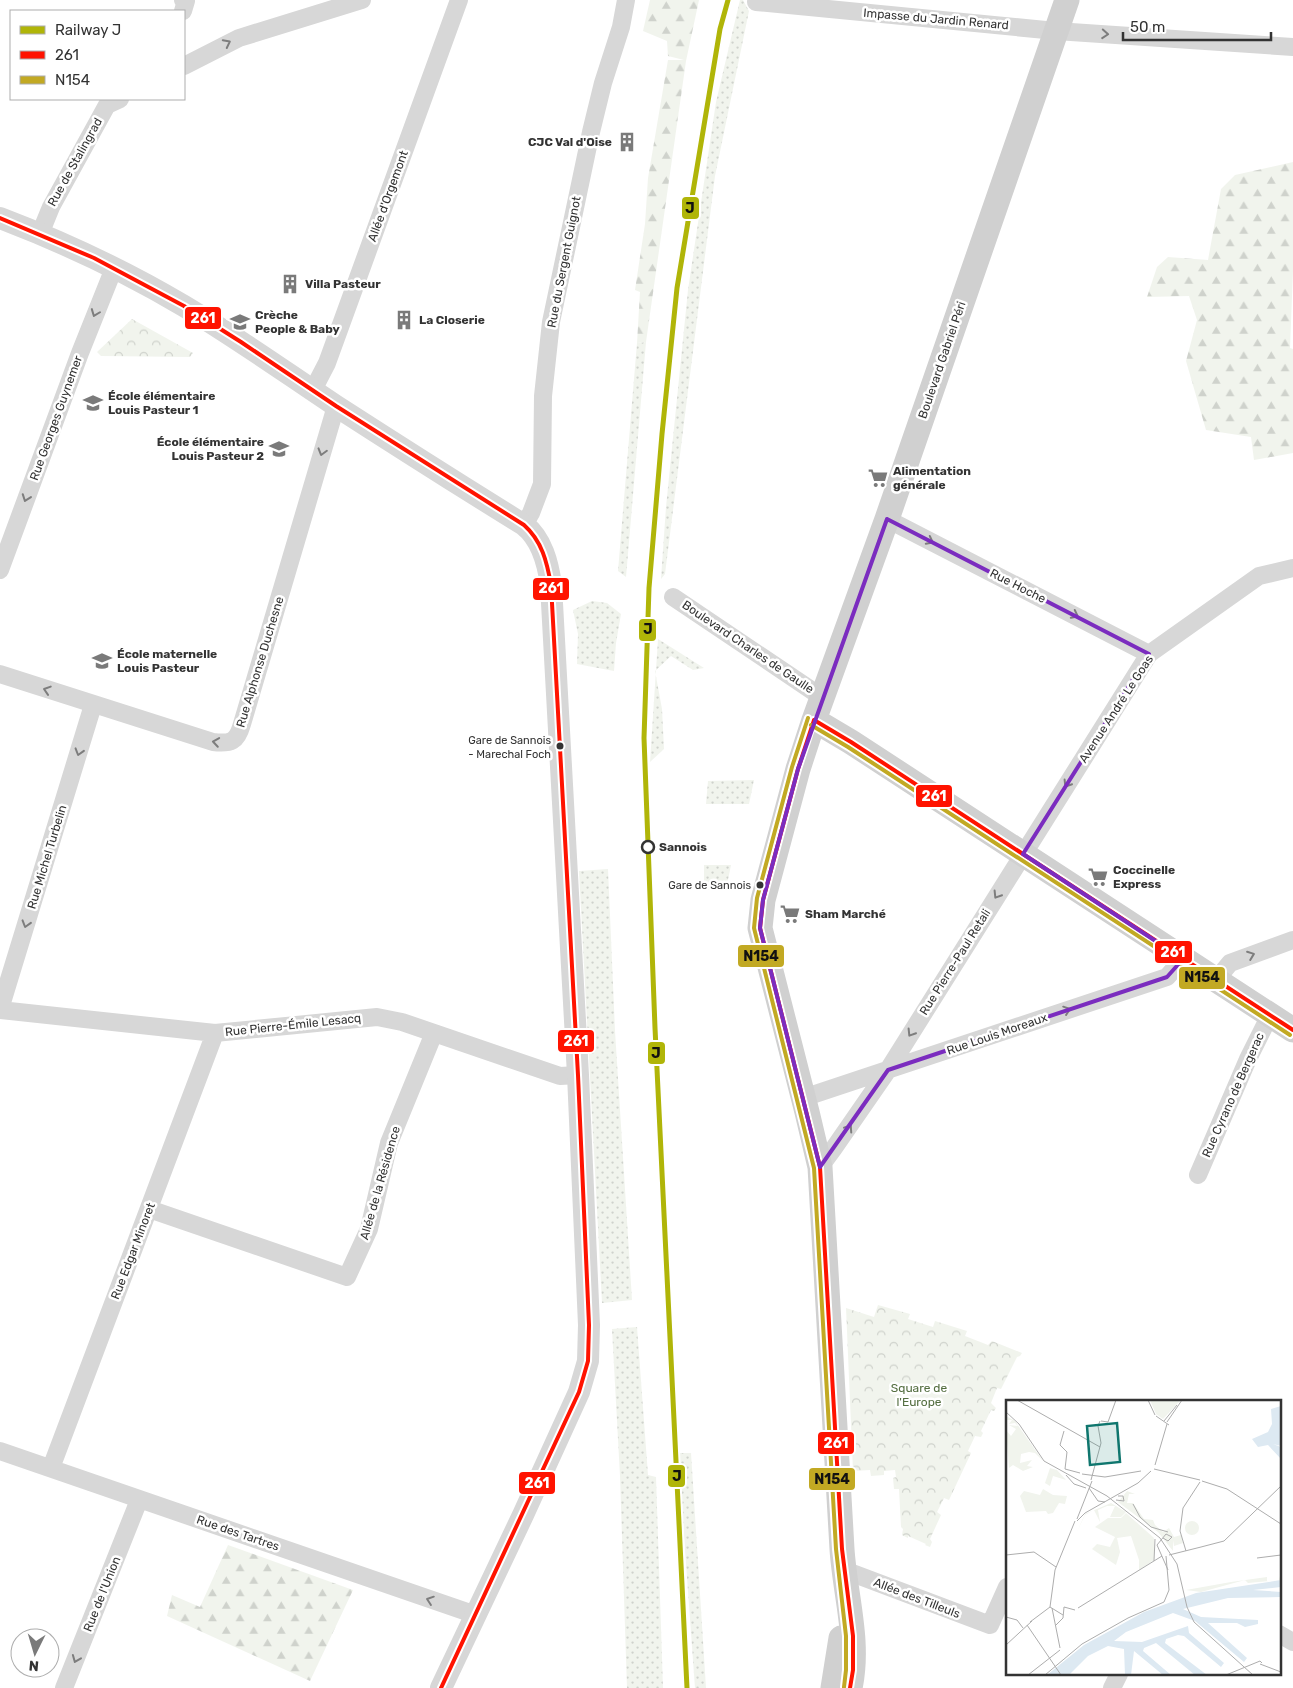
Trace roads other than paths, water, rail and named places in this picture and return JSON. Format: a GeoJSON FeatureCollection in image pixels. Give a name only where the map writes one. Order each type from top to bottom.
{"type":"FeatureCollection","features":[{"type":"Feature","properties":{"kind":"main road","name":"Boulevard Gabriel Péri"},"geometry":{"type":"LineString","coordinates":[[844,1570],[820,1167],[760,928],[763,900],[798,769],[818,708],[887,519],[1067,0]]}},
{"type":"Feature","properties":{"kind":"main road","name":"Boulevard Charles de Gaulle"},"geometry":{"type":"LineString","coordinates":[[818,708],[851,742],[1293,1030]]}},
{"type":"Feature","properties":{"kind":"main road"},"geometry":{"type":"LineString","coordinates":[[834,1688],[840,1648],[844,1570]]}},
{"type":"Feature","properties":{"kind":"main road"},"geometry":{"type":"LineString","coordinates":[[844,1570],[854,1642],[853,1674],[850,1688]]}},
{"type":"Feature","properties":{"kind":"street"},"geometry":{"type":"LineString","coordinates":[[182,10],[186,1],[183,0]]}},
{"type":"Feature","properties":{"kind":"street"},"geometry":{"type":"LineString","coordinates":[[185,65],[239,38],[362,0]]}},
{"type":"Feature","properties":{"kind":"street","name":"Allée d'Orgemont"},"geometry":{"type":"LineString","coordinates":[[312,390],[327,363],[459,0]]}},
{"type":"Feature","properties":{"kind":"street","name":"Rue du Sergent Guignot"},"geometry":{"type":"LineString","coordinates":[[524,525],[531,513],[542,484],[543,396],[551,322],[591,132],[603,83],[621,28],[626,0]]}},
{"type":"Feature","properties":{"kind":"street","name":"Impasse du Jardin Renard"},"geometry":{"type":"LineString","coordinates":[[756,2],[1056,31],[1293,46]]}},
{"type":"Feature","properties":{"kind":"street","name":"Rue de Stalingrad"},"geometry":{"type":"LineString","coordinates":[[40,234],[51,207],[107,106],[118,100]]}},
{"type":"Feature","properties":{"kind":"street"},"geometry":{"type":"LineString","coordinates":[[0,218],[114,268],[183,306],[524,525],[534,533],[548,565],[551,585],[578,1075],[589,1325],[588,1361],[579,1392],[441,1688]]}},
{"type":"Feature","properties":{"kind":"street","name":"Rue Georges Guynemer"},"geometry":{"type":"LineString","coordinates":[[0,570],[80,353],[114,268]]}},
{"type":"Feature","properties":{"kind":"street","name":"Rue Alphonse Duchesne"},"geometry":{"type":"LineString","coordinates":[[0,674],[213,742],[225,744],[234,740],[240,732],[336,406]]}},
{"type":"Feature","properties":{"kind":"street","name":"Rue Hoche"},"geometry":{"type":"LineString","coordinates":[[887,519],[1149,654]]}},
{"type":"Feature","properties":{"kind":"street","name":"Avenue André Le Goas"},"geometry":{"type":"LineString","coordinates":[[1023,854],[1149,654],[1259,576],[1293,568]]}},
{"type":"Feature","properties":{"kind":"street","name":"Boulevard Charles de Gaulle"},"geometry":{"type":"LineString","coordinates":[[673,597],[818,708]]}},
{"type":"Feature","properties":{"kind":"street","name":"Rue Michel Turbelin"},"geometry":{"type":"LineString","coordinates":[[0,1010],[93,705]]}},
{"type":"Feature","properties":{"kind":"street","name":"Rue Pierre-Paul Retali"},"geometry":{"type":"LineString","coordinates":[[820,1167],[888,1070],[1023,854]]}},
{"type":"Feature","properties":{"kind":"street"},"geometry":{"type":"LineString","coordinates":[[1216,980],[1230,963],[1293,940]]}},
{"type":"Feature","properties":{"kind":"street","name":"Rue Louis Moreaux"},"geometry":{"type":"LineString","coordinates":[[804,1098],[1167,977],[1183,959]]}},
{"type":"Feature","properties":{"kind":"street","name":"Rue Pierre-Émile Lesacq"},"geometry":{"type":"LineString","coordinates":[[0,1010],[215,1033],[377,1017],[402,1022],[560,1076],[578,1075]]}},
{"type":"Feature","properties":{"kind":"street","name":"Rue Cyrano de Bergerac"},"geometry":{"type":"LineString","coordinates":[[1198,1175],[1248,1059],[1270,1015]]}},
{"type":"Feature","properties":{"kind":"street","name":"Rue Edgar Minoret"},"geometry":{"type":"LineString","coordinates":[[51,1468],[215,1033]]}},
{"type":"Feature","properties":{"kind":"street","name":"Allée de la Résidence"},"geometry":{"type":"LineString","coordinates":[[149,1209],[346,1277],[369,1229],[389,1143],[434,1033]]}},
{"type":"Feature","properties":{"kind":"street","name":"Rue des Tartres"},"geometry":{"type":"LineString","coordinates":[[0,1451],[476,1616]]}},
{"type":"Feature","properties":{"kind":"street","name":"Rue de l'Union"},"geometry":{"type":"LineString","coordinates":[[64,1688],[140,1500]]}},
{"type":"Feature","properties":{"kind":"street","name":"Allée des Tilleuls"},"geometry":{"type":"LineString","coordinates":[[844,1570],[990,1625],[1006,1589]]}},
{"type":"Feature","properties":{"kind":"street"},"geometry":{"type":"LineString","coordinates":[[1280,1635],[1293,1642]]}},
{"type":"Feature","properties":{"kind":"street"},"geometry":{"type":"LineString","coordinates":[[1112,1688],[1118,1676]]}},
{"type":"Feature","properties":{"kind":"rail line","name":"J"},"geometry":{"type":"LineString","coordinates":[[687,1688],[655,1028],[644,738],[649,588],[677,288],[720,29],[728,0]]}},
{"type":"Feature","properties":{"kind":"place","name":"CJC Val d'Oise"},"geometry":{"type":"Point","coordinates":[627,142]}},
{"type":"Feature","properties":{"kind":"place","name":"Villa Pasteur"},"geometry":{"type":"Point","coordinates":[290,284]}},
{"type":"Feature","properties":{"kind":"place","name":"La Closerie"},"geometry":{"type":"Point","coordinates":[404,320]}},
{"type":"Feature","properties":{"kind":"place","name":"Crèche People & Baby"},"geometry":{"type":"Point","coordinates":[240,322]}},
{"type":"Feature","properties":{"kind":"place","name":"École élémentaire Louis Pasteur 1"},"geometry":{"type":"Point","coordinates":[93,403]}},
{"type":"Feature","properties":{"kind":"place","name":"École élémentaire Louis Pasteur 2"},"geometry":{"type":"Point","coordinates":[279,449]}},
{"type":"Feature","properties":{"kind":"place","name":"Alimentation générale"},"geometry":{"type":"Point","coordinates":[878,478]}},
{"type":"Feature","properties":{"kind":"place","name":"École maternelle Louis Pasteur"},"geometry":{"type":"Point","coordinates":[102,661]}},
{"type":"Feature","properties":{"kind":"place","name":"Gare de Sannois - Marechal Foch"},"geometry":{"type":"Point","coordinates":[560,746]}},
{"type":"Feature","properties":{"kind":"place","name":"Sannois"},"geometry":{"type":"Point","coordinates":[648,847]}},
{"type":"Feature","properties":{"kind":"place","name":"Coccinelle Express"},"geometry":{"type":"Point","coordinates":[1098,877]}},
{"type":"Feature","properties":{"kind":"place","name":"Gare de Sannois"},"geometry":{"type":"Point","coordinates":[760,885]}},
{"type":"Feature","properties":{"kind":"place","name":"Sham Marché"},"geometry":{"type":"Point","coordinates":[790,914]}},
{"type":"Feature","properties":{"kind":"park label","name":"Square de l'Europe"},"geometry":{"type":"Point","coordinates":[919,1395]}}]}
